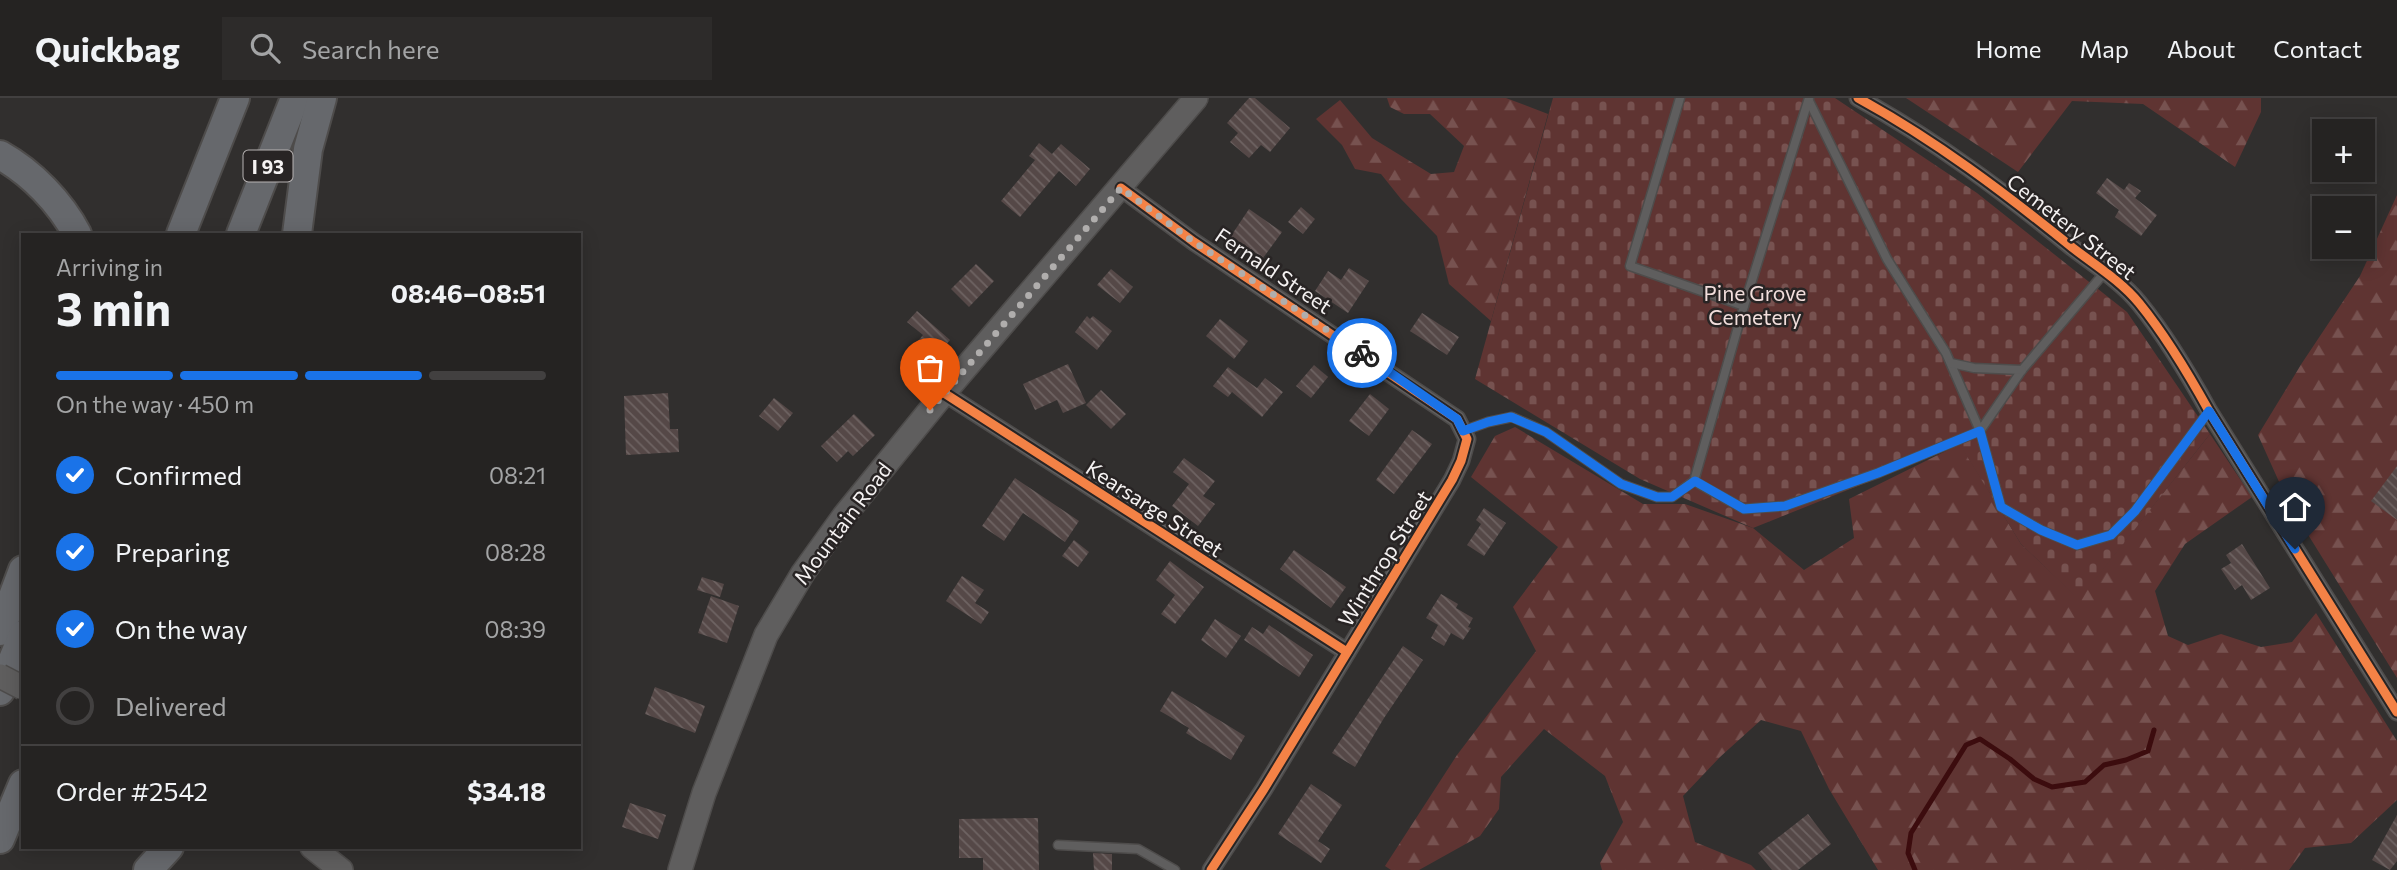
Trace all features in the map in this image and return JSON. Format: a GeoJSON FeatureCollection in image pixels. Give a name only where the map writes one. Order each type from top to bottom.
{"type":"FeatureCollection","features":[{"type":"Feature","properties":{"kind":"highway","name":"I 93"},"geometry":{"type":"LineString","coordinates":[[181,233],[235,98]]}},
{"type":"Feature","properties":{"kind":"highway","name":"I 93"},"geometry":{"type":"LineString","coordinates":[[241,233],[295,98]]}},
{"type":"Feature","properties":{"kind":"highway"},"geometry":{"type":"LineString","coordinates":[[297,233],[308,149],[322,98]]}},
{"type":"Feature","properties":{"kind":"highway"},"geometry":{"type":"LineString","coordinates":[[0,155],[42,187],[69,219],[76,233]]}},
{"type":"Feature","properties":{"kind":"highway"},"geometry":{"type":"LineString","coordinates":[[0,631],[21,575]]}},
{"type":"Feature","properties":{"kind":"highway"},"geometry":{"type":"LineString","coordinates":[[0,691],[21,640]]}},
{"type":"Feature","properties":{"kind":"highway"},"geometry":{"type":"LineString","coordinates":[[0,839],[21,789]]}},
{"type":"Feature","properties":{"kind":"highway"},"geometry":{"type":"LineString","coordinates":[[148,870],[167,849]]}},
{"type":"Feature","properties":{"kind":"main road","name":"Mountain Road"},"geometry":{"type":"LineString","coordinates":[[680,870],[704,793],[766,635],[803,573],[844,516],[944,393],[1196,98]]}},
{"type":"Feature","properties":{"kind":"main road"},"geometry":{"type":"LineString","coordinates":[[0,676],[21,687]]}},
{"type":"Feature","properties":{"kind":"main road"},"geometry":{"type":"LineString","coordinates":[[315,849],[341,870]]}},
{"type":"Feature","properties":{"kind":"street","name":"Cemetery Street"},"geometry":{"type":"LineString","coordinates":[[1858,98],[1916,131],[2023,208],[2138,301],[2185,367],[2209,411],[2397,712]]}},
{"type":"Feature","properties":{"kind":"street","name":"Fernald Street"},"geometry":{"type":"LineString","coordinates":[[1121,188],[1194,242],[1423,394],[1457,419],[1465,435]]}},
{"type":"Feature","properties":{"kind":"street","name":"Kearsarge Street"},"geometry":{"type":"LineString","coordinates":[[944,393],[1347,652]]}},
{"type":"Feature","properties":{"kind":"street","name":"Winthrop Street"},"geometry":{"type":"LineString","coordinates":[[1211,870],[1264,789],[1452,480],[1461,461],[1465,435]]}},
{"type":"Feature","properties":{"kind":"lane"},"geometry":{"type":"LineString","coordinates":[[1680,98],[1630,266],[1745,306]]}},
{"type":"Feature","properties":{"kind":"lane"},"geometry":{"type":"LineString","coordinates":[[1465,435],[1488,422],[1511,417],[1546,432],[1621,484],[1657,497],[1672,497],[1695,481],[1745,306],[1809,99]]}},
{"type":"Feature","properties":{"kind":"lane"},"geometry":{"type":"LineString","coordinates":[[1809,99],[1887,259],[1951,363],[1980,431],[2001,507],[2041,530],[2077,545],[2111,535],[2135,511],[2209,411]]}},
{"type":"Feature","properties":{"kind":"lane"},"geometry":{"type":"LineString","coordinates":[[1695,481],[1744,509],[1785,506],[1878,473],[1980,431],[2022,370],[2105,272]]}},
{"type":"Feature","properties":{"kind":"lane"},"geometry":{"type":"LineString","coordinates":[[1951,363],[1975,368],[2022,370]]}},
{"type":"Feature","properties":{"kind":"lane"},"geometry":{"type":"LineString","coordinates":[[1058,845],[1138,849],[1175,870]]}},
{"type":"Feature","properties":{"kind":"green space"},"geometry":{"type":"Polygon","coordinates":[[[1387,98],[1506,98],[1548,114],[1491,321],[1449,284],[1437,236],[1381,174],[1355,169],[1342,145],[1316,119],[1340,100],[1372,138],[1431,174],[1454,172],[1464,146],[1430,114],[1404,114],[1390,107],[1387,98]]]}},
{"type":"Feature","properties":{"kind":"green space","name":"Pine Grove Cemetery"},"geometry":{"type":"Polygon","coordinates":[[[1553,98],[1835,98],[1977,193],[2127,312],[2210,434],[2079,600],[2021,544],[1960,445],[1753,528],[1640,479],[1475,379],[1553,98]]]}},
{"type":"Feature","properties":{"kind":"green space"},"geometry":{"type":"Polygon","coordinates":[[[1906,98],[2261,98],[2261,112],[2235,167],[2143,104],[2072,101],[2018,172],[1906,98]]]}},
{"type":"Feature","properties":{"kind":"green space"},"geometry":{"type":"Polygon","coordinates":[[[2397,195],[2397,678],[2289,504],[2258,435],[2360,276],[2368,259],[2375,259],[2375,243],[2397,195]]]}},
{"type":"Feature","properties":{"kind":"green space"},"geometry":{"type":"Polygon","coordinates":[[[1515,427],[1643,504],[1685,504],[1753,528],[1804,570],[1854,538],[1849,499],[1960,444],[2021,544],[2079,599],[2210,434],[2252,497],[2185,544],[2155,591],[2168,636],[2188,645],[2221,634],[2261,647],[2292,642],[2316,613],[2397,741],[2397,800],[2351,843],[2305,848],[2289,870],[1878,870],[1829,789],[1801,731],[1761,720],[1720,757],[1683,796],[1695,842],[1751,865],[1756,870],[1602,870],[1600,863],[1623,822],[1605,776],[1544,729],[1501,777],[1499,809],[1480,836],[1419,870],[1391,870],[1385,866],[1457,755],[1536,651],[1513,607],[1558,547],[1471,477],[1495,436],[1515,427]]]}},
{"type":"Feature","properties":{"kind":"building"},"geometry":{"type":"Polygon","coordinates":[[[1249,98],[1255,98],[1290,128],[1270,152],[1261,145],[1249,158],[1230,142],[1238,133],[1227,123],[1249,98]]]}},
{"type":"Feature","properties":{"kind":"building"},"geometry":{"type":"Polygon","coordinates":[[[1039,143],[1052,154],[1061,144],[1090,169],[1076,186],[1059,171],[1020,217],[1001,201],[1035,160],[1029,156],[1039,143]]]}},
{"type":"Feature","properties":{"kind":"building"},"geometry":{"type":"Polygon","coordinates":[[[2107,178],[2124,190],[2129,183],[2141,191],[2135,198],[2157,215],[2141,236],[2115,217],[2119,210],[2096,193],[2107,178]]]}},
{"type":"Feature","properties":{"kind":"building"},"geometry":{"type":"Polygon","coordinates":[[[1301,207],[1315,219],[1303,234],[1288,222],[1301,207]]]}},
{"type":"Feature","properties":{"kind":"building"},"geometry":{"type":"Polygon","coordinates":[[[1249,209],[1282,232],[1263,258],[1231,236],[1249,209]]]}},
{"type":"Feature","properties":{"kind":"building"},"geometry":{"type":"Polygon","coordinates":[[[976,264],[994,281],[969,307],[951,289],[976,264]]]}},
{"type":"Feature","properties":{"kind":"building"},"geometry":{"type":"Polygon","coordinates":[[[1349,268],[1369,281],[1348,313],[1315,291],[1328,271],[1341,280],[1349,268]]]}},
{"type":"Feature","properties":{"kind":"building"},"geometry":{"type":"Polygon","coordinates":[[[1111,269],[1133,287],[1120,303],[1097,285],[1111,269]]]}},
{"type":"Feature","properties":{"kind":"building"},"geometry":{"type":"Polygon","coordinates":[[[917,311],[950,340],[918,377],[900,362],[923,335],[907,322],[917,311]]]}},
{"type":"Feature","properties":{"kind":"building"},"geometry":{"type":"Polygon","coordinates":[[[1422,313],[1459,337],[1447,355],[1410,331],[1422,313]]]}},
{"type":"Feature","properties":{"kind":"building"},"geometry":{"type":"Polygon","coordinates":[[[1087,316],[1090,319],[1093,316],[1112,331],[1097,350],[1075,332],[1087,316]]]}},
{"type":"Feature","properties":{"kind":"building"},"geometry":{"type":"Polygon","coordinates":[[[1220,319],[1248,341],[1234,359],[1206,336],[1220,319]]]}},
{"type":"Feature","properties":{"kind":"building"},"geometry":{"type":"Polygon","coordinates":[[[1068,364],[1086,403],[1063,413],[1057,400],[1035,410],[1023,384],[1068,364]]]}},
{"type":"Feature","properties":{"kind":"building"},"geometry":{"type":"Polygon","coordinates":[[[1314,365],[1328,377],[1311,398],[1296,386],[1314,365]]]}},
{"type":"Feature","properties":{"kind":"building"},"geometry":{"type":"Polygon","coordinates":[[[1228,367],[1257,388],[1265,378],[1283,392],[1262,417],[1232,392],[1228,397],[1213,386],[1228,367]]]}},
{"type":"Feature","properties":{"kind":"building"},"geometry":{"type":"Polygon","coordinates":[[[1101,390],[1126,414],[1111,429],[1086,405],[1101,390]]]}},
{"type":"Feature","properties":{"kind":"building"},"geometry":{"type":"Polygon","coordinates":[[[668,393],[670,429],[678,429],[679,452],[626,455],[624,396],[668,393]]]}},
{"type":"Feature","properties":{"kind":"building"},"geometry":{"type":"Polygon","coordinates":[[[1370,394],[1389,409],[1369,436],[1349,421],[1370,394]]]}},
{"type":"Feature","properties":{"kind":"building"},"geometry":{"type":"Polygon","coordinates":[[[774,398],[793,413],[778,431],[759,416],[774,398]]]}},
{"type":"Feature","properties":{"kind":"building"},"geometry":{"type":"Polygon","coordinates":[[[854,414],[875,435],[853,456],[848,451],[837,462],[821,446],[854,414]]]}},
{"type":"Feature","properties":{"kind":"building"},"geometry":{"type":"Polygon","coordinates":[[[1412,430],[1432,444],[1394,494],[1376,480],[1412,430]]]}},
{"type":"Feature","properties":{"kind":"building"},"geometry":{"type":"Polygon","coordinates":[[[1184,458],[1215,481],[1203,496],[1215,504],[1198,526],[1172,506],[1189,484],[1173,472],[1184,458]]]}},
{"type":"Feature","properties":{"kind":"building"},"geometry":{"type":"Polygon","coordinates":[[[2397,466],[2397,520],[2371,501],[2397,466]]]}},
{"type":"Feature","properties":{"kind":"building"},"geometry":{"type":"Polygon","coordinates":[[[1015,478],[1079,521],[1065,542],[1023,513],[1004,541],[982,526],[1015,478]]]}},
{"type":"Feature","properties":{"kind":"building"},"geometry":{"type":"Polygon","coordinates":[[[1484,508],[1506,523],[1484,556],[1467,545],[1481,524],[1476,520],[1484,508]]]}},
{"type":"Feature","properties":{"kind":"building"},"geometry":{"type":"Polygon","coordinates":[[[1074,540],[1089,552],[1078,567],[1062,556],[1074,540]]]}},
{"type":"Feature","properties":{"kind":"building"},"geometry":{"type":"Polygon","coordinates":[[[2242,544],[2270,588],[2251,600],[2242,585],[2235,590],[2221,569],[2231,563],[2226,555],[2242,544]]]}},
{"type":"Feature","properties":{"kind":"building"},"geometry":{"type":"Polygon","coordinates":[[[1294,550],[1346,587],[1331,608],[1280,569],[1294,550]]]}},
{"type":"Feature","properties":{"kind":"building"},"geometry":{"type":"Polygon","coordinates":[[[1170,561],[1204,587],[1175,624],[1161,614],[1175,595],[1156,580],[1170,561]]]}},
{"type":"Feature","properties":{"kind":"building"},"geometry":{"type":"Polygon","coordinates":[[[962,576],[984,590],[975,603],[989,612],[981,624],[946,601],[962,576]]]}},
{"type":"Feature","properties":{"kind":"building"},"geometry":{"type":"Polygon","coordinates":[[[702,577],[724,584],[720,597],[697,590],[702,577]]]}},
{"type":"Feature","properties":{"kind":"building"},"geometry":{"type":"Polygon","coordinates":[[[1441,594],[1458,604],[1456,608],[1473,618],[1468,627],[1471,628],[1463,640],[1451,633],[1444,646],[1431,638],[1438,625],[1426,618],[1441,594]]]}},
{"type":"Feature","properties":{"kind":"building"},"geometry":{"type":"Polygon","coordinates":[[[711,596],[739,606],[727,643],[698,633],[711,596]]]}},
{"type":"Feature","properties":{"kind":"building"},"geometry":{"type":"Polygon","coordinates":[[[1215,619],[1241,636],[1226,658],[1201,640],[1215,619]]]}},
{"type":"Feature","properties":{"kind":"building"},"geometry":{"type":"Polygon","coordinates":[[[1269,625],[1313,655],[1299,677],[1244,640],[1252,627],[1263,634],[1269,625]]]}},
{"type":"Feature","properties":{"kind":"building"},"geometry":{"type":"Polygon","coordinates":[[[1403,646],[1423,660],[1355,767],[1332,753],[1403,646]]]}},
{"type":"Feature","properties":{"kind":"building"},"geometry":{"type":"Polygon","coordinates":[[[655,687],[705,706],[695,733],[645,714],[655,687]]]}},
{"type":"Feature","properties":{"kind":"building"},"geometry":{"type":"Polygon","coordinates":[[[1172,691],[1245,736],[1231,760],[1186,733],[1189,728],[1160,711],[1172,691]]]}},
{"type":"Feature","properties":{"kind":"building"},"geometry":{"type":"Polygon","coordinates":[[[1311,784],[1342,805],[1318,841],[1330,849],[1321,863],[1278,834],[1311,784]]]}},
{"type":"Feature","properties":{"kind":"building"},"geometry":{"type":"Polygon","coordinates":[[[630,803],[666,815],[658,839],[622,827],[630,803]]]}},
{"type":"Feature","properties":{"kind":"building"},"geometry":{"type":"Polygon","coordinates":[[[1808,814],[1831,844],[1798,870],[1772,870],[1758,853],[1808,814]]]}},
{"type":"Feature","properties":{"kind":"building"},"geometry":{"type":"Polygon","coordinates":[[[2397,815],[2397,861],[2390,870],[2372,860],[2397,815]]]}},
{"type":"Feature","properties":{"kind":"building"},"geometry":{"type":"Polygon","coordinates":[[[1038,818],[1039,870],[983,870],[983,858],[959,858],[959,819],[1038,818]]]}},
{"type":"Feature","properties":{"kind":"building"},"geometry":{"type":"Polygon","coordinates":[[[1093,853],[1112,854],[1112,870],[1094,870],[1093,853]]]}},
{"type":"Feature","properties":{"kind":"waterway"},"geometry":{"type":"LineString","coordinates":[[1915,870],[1908,853],[1911,833],[1966,745],[1980,739],[2034,779],[2052,787],[2085,782],[2104,765],[2148,751],[2154,730]]}},
{"type":"Feature","properties":{"kind":"cycle path"},"geometry":{"type":"LineString","coordinates":[[1858,98],[1915,131],[1995,187],[2132,295],[2176,355],[2397,712]]}},
{"type":"Feature","properties":{"kind":"cycle path"},"geometry":{"type":"LineString","coordinates":[[1121,188],[1194,242],[1457,419],[1467,439],[1452,480],[1264,789],[1211,870]]}},
{"type":"Feature","properties":{"kind":"cycle path"},"geometry":{"type":"LineString","coordinates":[[944,393],[1347,652]]}},
{"type":"Feature","properties":{"kind":"way so far"},"geometry":{"type":"LineString","coordinates":[[930,410],[1121,188],[1194,242],[1362,353]]}},
{"type":"Feature","properties":{"kind":"route"},"geometry":{"type":"LineString","coordinates":[[1362,353],[1457,419],[1463,431],[1511,417],[1546,432],[1621,484],[1657,497],[1672,497],[1695,481],[1744,509],[1785,506],[1878,473],[1980,431],[2001,507],[2041,530],[2077,545],[2111,535],[2135,511],[2209,411],[2295,549]]}}]}
